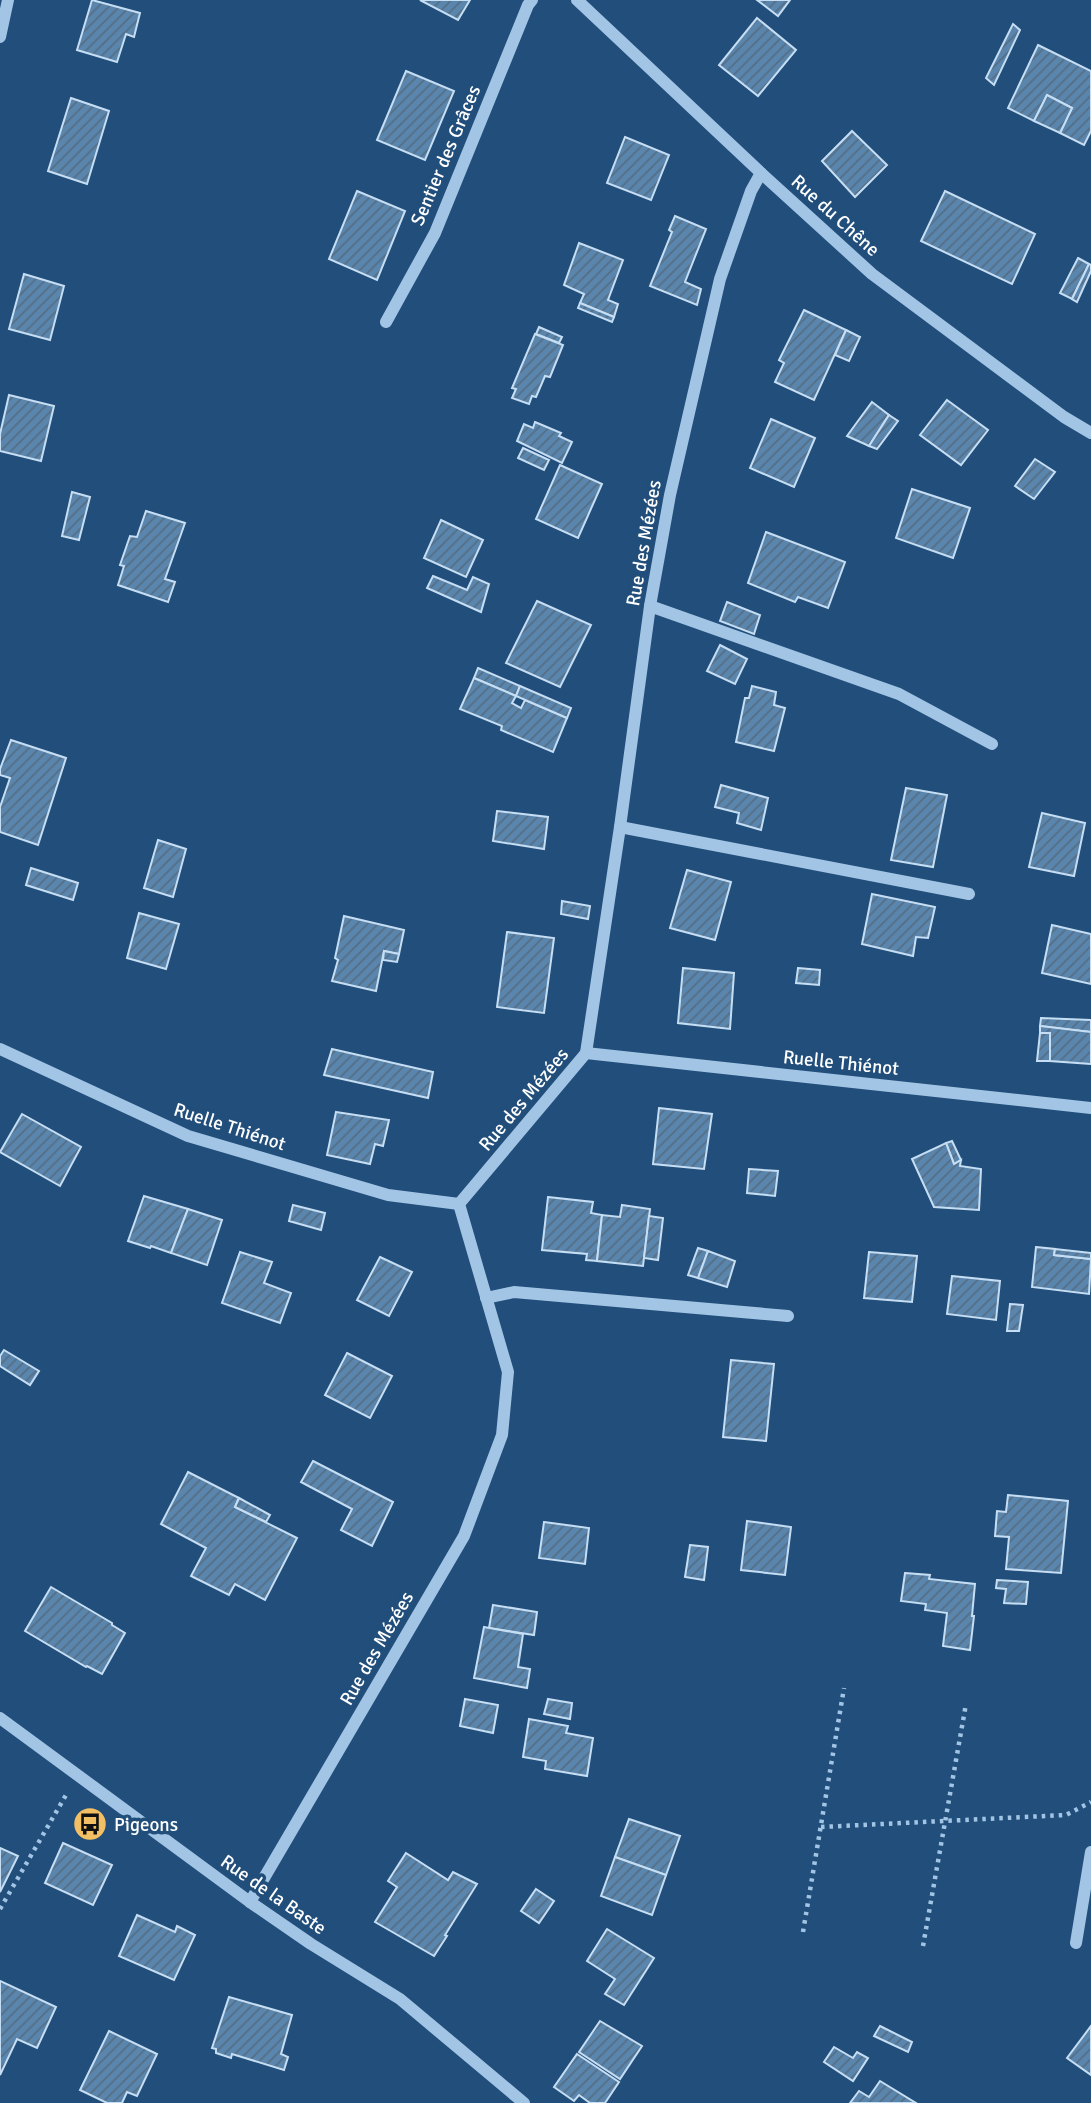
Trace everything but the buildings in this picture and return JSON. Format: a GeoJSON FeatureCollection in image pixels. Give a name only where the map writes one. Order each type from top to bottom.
{"type":"FeatureCollection","features":[{"type":"Feature","properties":{"kind":"street"},"geometry":{"type":"LineString","coordinates":[[0,37],[8,0]]}},
{"type":"Feature","properties":{"kind":"street","name":"Sentier des Grâces"},"geometry":{"type":"LineString","coordinates":[[386,322],[435,233],[532,0]]}},
{"type":"Feature","properties":{"kind":"street","name":"Rue du Chêne"},"geometry":{"type":"LineString","coordinates":[[577,0],[872,274],[1065,418],[1091,433]]}},
{"type":"Feature","properties":{"kind":"street","name":"Rue des Mézées"},"geometry":{"type":"LineString","coordinates":[[250,1902],[464,1536],[502,1434],[508,1371],[459,1204],[586,1053],[650,607],[670,495],[720,279],[751,191],[761,173]]}},
{"type":"Feature","properties":{"kind":"street"},"geometry":{"type":"LineString","coordinates":[[650,607],[899,694],[992,744]]}},
{"type":"Feature","properties":{"kind":"street"},"geometry":{"type":"LineString","coordinates":[[620,827],[969,894]]}},
{"type":"Feature","properties":{"kind":"street","name":"Ruelle Thiénot"},"geometry":{"type":"LineString","coordinates":[[0,1049],[188,1136],[388,1195],[459,1204]]}},
{"type":"Feature","properties":{"kind":"street","name":"Ruelle Thiénot"},"geometry":{"type":"LineString","coordinates":[[586,1053],[1091,1108]]}},
{"type":"Feature","properties":{"kind":"street"},"geometry":{"type":"LineString","coordinates":[[486,1298],[514,1292],[788,1316]]}},
{"type":"Feature","properties":{"kind":"street","name":"Rue de la Baste"},"geometry":{"type":"LineString","coordinates":[[0,1718],[250,1902],[311,1944],[400,1999],[524,2103]]}},
{"type":"Feature","properties":{"kind":"street"},"geometry":{"type":"LineString","coordinates":[[1076,1942],[1091,1852]]}},
{"type":"Feature","properties":{"kind":"path"},"geometry":{"type":"LineString","coordinates":[[803,1933],[844,1688]]}},
{"type":"Feature","properties":{"kind":"path"},"geometry":{"type":"LineString","coordinates":[[923,1946],[966,1704]]}},
{"type":"Feature","properties":{"kind":"path"},"geometry":{"type":"LineString","coordinates":[[0,1909],[77,1776]]}},
{"type":"Feature","properties":{"kind":"path"},"geometry":{"type":"LineString","coordinates":[[821,1828],[1066,1815],[1091,1802]]}},
{"type":"Feature","properties":{"kind":"place","name":"Pigeons"},"geometry":{"type":"Point","coordinates":[90,1824]}}]}
